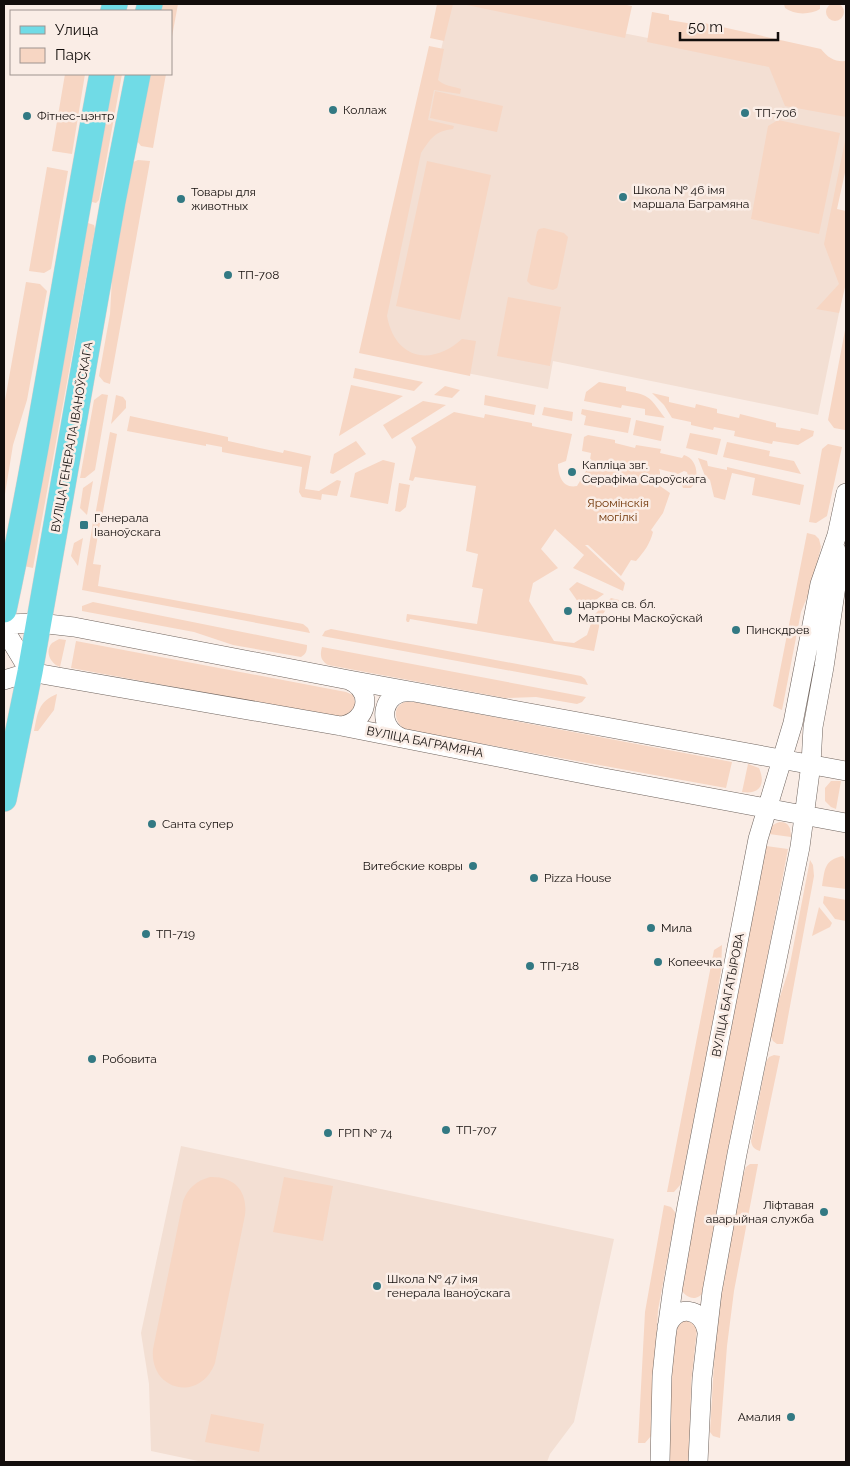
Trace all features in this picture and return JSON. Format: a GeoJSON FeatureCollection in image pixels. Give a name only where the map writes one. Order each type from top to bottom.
{"type":"FeatureCollection","features":[{"type":"Feature","properties":{"kind":"main road"},"geometry":{"type":"LineString","coordinates":[[4,610],[36,447],[79,194],[102,75]]}},
{"type":"Feature","properties":{"kind":"main road","name":"ВУЛІЦА ГЕНЕРАЛА ІВАНОЎСКАГА"},"geometry":{"type":"LineString","coordinates":[[4,799],[30,672],[113,201],[138,75]]}},
{"type":"Feature","properties":{"kind":"main road"},"geometry":{"type":"LineString","coordinates":[[79,194],[84,204],[93,209],[102,209],[113,201]]}},
{"type":"Feature","properties":{"kind":"main road"},"geometry":{"type":"LineString","coordinates":[[73,229],[80,220],[92,217],[105,225],[108,235]]}},
{"type":"Feature","properties":{"kind":"street","name":"ВУЛІЦА БАГАТЫРОВА"},"geometry":{"type":"LineString","coordinates":[[660,1462],[662,1376],[667,1327],[687,1206],[758,839],[793,723],[820,584],[836,535],[846,493]]}},
{"type":"Feature","properties":{"kind":"street","name":"ВУЛІЦА БАГАТЫРОВА"},"geometry":{"type":"LineString","coordinates":[[698,1462],[702,1378],[712,1292],[737,1154],[799,853],[811,764],[813,727],[836,586],[836,535]]}},
{"type":"Feature","properties":{"kind":"street"},"geometry":{"type":"LineString","coordinates":[[4,624],[38,623],[74,628],[846,771]]}},
{"type":"Feature","properties":{"kind":"street"},"geometry":{"type":"LineString","coordinates":[[4,629],[30,672]]}},
{"type":"Feature","properties":{"kind":"street","name":"ВУЛІЦА БАГРАМЯНА"},"geometry":{"type":"LineString","coordinates":[[4,680],[30,672],[341,726],[846,823]]}},
{"type":"Feature","properties":{"kind":"street"},"geometry":{"type":"LineString","coordinates":[[341,726],[358,718],[365,701],[362,690],[354,682],[348,680]]}},
{"type":"Feature","properties":{"kind":"street"},"geometry":{"type":"LineString","coordinates":[[406,739],[390,731],[384,714],[388,702],[396,694],[408,691],[414,692]]}},
{"type":"Feature","properties":{"kind":"street"},"geometry":{"type":"LineString","coordinates":[[673,1287],[680,1300],[689,1305],[700,1304],[712,1292]]}},
{"type":"Feature","properties":{"kind":"street"},"geometry":{"type":"LineString","coordinates":[[667,1327],[673,1317],[688,1311],[700,1316],[704,1320],[707,1332]]}},
{"type":"Feature","properties":{"kind":"shaded area","name":"Школа № 46 імя маршала Баграмяна"},"geometry":{"type":"Polygon","coordinates":[[[451,4],[475,4],[846,80],[846,155],[827,238],[846,279],[818,415],[553,361],[548,389],[375,355],[451,4]]]}},
{"type":"Feature","properties":{"kind":"shaded area","name":"Школа № 47 імя генерала Іваноўскага"},"geometry":{"type":"Polygon","coordinates":[[[181,1146],[614,1239],[574,1422],[550,1454],[547,1462],[203,1462],[151,1451],[149,1384],[141,1333],[181,1146]]]}},
{"type":"Feature","properties":{"kind":"green space"},"geometry":{"type":"Polygon","coordinates":[[[835,3],[841,6],[844,12],[841,18],[835,21],[829,18],[826,12],[829,6],[835,3]]]}},
{"type":"Feature","properties":{"kind":"green space"},"geometry":{"type":"Polygon","coordinates":[[[162,4],[178,4],[172,37],[172,10],[160,10],[162,4]]]}},
{"type":"Feature","properties":{"kind":"green space"},"geometry":{"type":"Polygon","coordinates":[[[437,4],[453,4],[444,41],[430,38],[437,4]]]}},
{"type":"Feature","properties":{"kind":"green space"},"geometry":{"type":"Polygon","coordinates":[[[462,4],[622,4],[632,6],[625,38],[462,4]]]}},
{"type":"Feature","properties":{"kind":"green space"},"geometry":{"type":"Polygon","coordinates":[[[784,4],[820,4],[820,9],[812,12],[797,13],[785,8],[784,4]]]}},
{"type":"Feature","properties":{"kind":"green space"},"geometry":{"type":"Polygon","coordinates":[[[652,12],[669,15],[669,20],[693,24],[695,21],[821,49],[832,59],[846,61],[846,117],[785,106],[769,67],[647,42],[652,12]]]}},
{"type":"Feature","properties":{"kind":"green space"},"geometry":{"type":"Polygon","coordinates":[[[429,46],[444,49],[438,80],[446,85],[461,89],[460,94],[434,90],[428,120],[454,126],[453,129],[442,131],[434,136],[421,153],[387,316],[391,330],[398,342],[406,350],[416,354],[438,353],[450,348],[462,339],[476,341],[470,376],[359,353],[429,46]]]}},
{"type":"Feature","properties":{"kind":"green space"},"geometry":{"type":"Polygon","coordinates":[[[65,75],[85,75],[72,154],[52,151],[65,75]]]}},
{"type":"Feature","properties":{"kind":"green space"},"geometry":{"type":"Polygon","coordinates":[[[113,75],[122,75],[99,200],[96,203],[90,199],[113,75]]]}},
{"type":"Feature","properties":{"kind":"green space"},"geometry":{"type":"Polygon","coordinates":[[[149,75],[166,75],[153,148],[141,146],[137,141],[149,75]]]}},
{"type":"Feature","properties":{"kind":"green space"},"geometry":{"type":"Polygon","coordinates":[[[435,91],[503,106],[497,132],[430,118],[435,91]]]}},
{"type":"Feature","properties":{"kind":"green space"},"geometry":{"type":"Polygon","coordinates":[[[778,120],[840,133],[819,234],[751,219],[768,126],[778,120]]]}},
{"type":"Feature","properties":{"kind":"green space"},"geometry":{"type":"Polygon","coordinates":[[[846,136],[846,168],[837,209],[846,211],[846,283],[839,313],[816,309],[839,284],[824,244],[846,136]]]}},
{"type":"Feature","properties":{"kind":"green space"},"geometry":{"type":"Polygon","coordinates":[[[138,160],[150,161],[110,384],[104,382],[99,376],[110,314],[112,278],[131,163],[138,160]]]}},
{"type":"Feature","properties":{"kind":"green space"},"geometry":{"type":"Polygon","coordinates":[[[427,161],[491,175],[460,320],[396,306],[427,161]]]}},
{"type":"Feature","properties":{"kind":"green space"},"geometry":{"type":"Polygon","coordinates":[[[47,167],[68,171],[51,269],[44,273],[29,271],[47,167]]]}},
{"type":"Feature","properties":{"kind":"green space"},"geometry":{"type":"Polygon","coordinates":[[[88,223],[94,225],[95,229],[33,568],[24,566],[85,227],[88,223]]]}},
{"type":"Feature","properties":{"kind":"green space"},"geometry":{"type":"Polygon","coordinates":[[[544,228],[564,233],[568,237],[558,285],[553,290],[531,285],[527,281],[537,232],[539,229],[544,228]]]}},
{"type":"Feature","properties":{"kind":"green space"},"geometry":{"type":"Polygon","coordinates":[[[26,282],[40,284],[47,291],[27,400],[13,445],[4,500],[4,406],[26,282]]]}},
{"type":"Feature","properties":{"kind":"green space"},"geometry":{"type":"Polygon","coordinates":[[[508,297],[561,307],[550,366],[497,356],[508,297]]]}},
{"type":"Feature","properties":{"kind":"green space"},"geometry":{"type":"Polygon","coordinates":[[[846,325],[845,430],[834,428],[828,420],[846,325]]]}},
{"type":"Feature","properties":{"kind":"green space"},"geometry":{"type":"Polygon","coordinates":[[[355,368],[423,382],[414,391],[353,378],[355,368]]]}},
{"type":"Feature","properties":{"kind":"green space"},"geometry":{"type":"Polygon","coordinates":[[[599,382],[626,387],[626,391],[649,398],[665,418],[645,415],[645,409],[622,405],[621,408],[584,401],[586,392],[599,382]]]}},
{"type":"Feature","properties":{"kind":"green space"},"geometry":{"type":"Polygon","coordinates":[[[351,385],[403,396],[339,436],[351,385]]]}},
{"type":"Feature","properties":{"kind":"green space"},"geometry":{"type":"Polygon","coordinates":[[[445,386],[460,390],[452,398],[434,395],[445,386]]]}},
{"type":"Feature","properties":{"kind":"green space"},"geometry":{"type":"Polygon","coordinates":[[[652,393],[669,397],[669,402],[695,408],[696,404],[717,409],[717,413],[739,418],[740,414],[776,423],[776,427],[800,431],[801,428],[814,431],[813,436],[798,445],[773,441],[772,444],[734,436],[735,431],[714,427],[713,430],[691,425],[691,422],[672,418],[664,405],[652,393]]]}},
{"type":"Feature","properties":{"kind":"green space"},"geometry":{"type":"Polygon","coordinates":[[[102,394],[108,395],[95,470],[85,478],[80,478],[94,400],[102,394]]]}},
{"type":"Feature","properties":{"kind":"green space"},"geometry":{"type":"Polygon","coordinates":[[[116,395],[123,397],[126,401],[126,408],[111,424],[116,395]]]}},
{"type":"Feature","properties":{"kind":"green space"},"geometry":{"type":"Polygon","coordinates":[[[485,395],[536,405],[534,415],[484,405],[485,395]]]}},
{"type":"Feature","properties":{"kind":"green space"},"geometry":{"type":"Polygon","coordinates":[[[423,401],[446,405],[392,439],[383,425],[423,401]]]}},
{"type":"Feature","properties":{"kind":"green space"},"geometry":{"type":"Polygon","coordinates":[[[544,407],[573,412],[572,421],[542,415],[544,407]]]}},
{"type":"Feature","properties":{"kind":"green space"},"geometry":{"type":"Polygon","coordinates":[[[582,409],[631,418],[628,433],[584,425],[586,416],[581,414],[582,409]]]}},
{"type":"Feature","properties":{"kind":"green space","name":"Яромінскія могілкі"},"geometry":{"type":"Polygon","coordinates":[[[454,412],[484,418],[485,414],[532,423],[532,426],[572,434],[566,461],[558,464],[560,477],[568,486],[577,486],[589,466],[591,453],[582,451],[584,437],[588,435],[615,440],[615,443],[635,448],[636,445],[661,449],[660,453],[682,458],[684,455],[689,457],[695,465],[696,480],[691,488],[683,488],[682,485],[688,476],[687,472],[684,471],[678,474],[659,469],[660,486],[670,493],[663,513],[651,530],[653,532],[652,536],[644,551],[636,561],[631,560],[621,576],[588,545],[585,545],[625,583],[623,591],[573,568],[584,555],[555,529],[541,549],[558,568],[533,583],[529,601],[554,641],[574,643],[587,635],[594,615],[611,598],[619,600],[618,604],[609,605],[601,617],[594,651],[410,619],[407,622],[407,614],[477,624],[483,589],[472,587],[478,554],[466,551],[476,486],[415,477],[413,481],[409,480],[416,447],[411,438],[454,412]]]}},
{"type":"Feature","properties":{"kind":"green space"},"geometry":{"type":"Polygon","coordinates":[[[130,416],[228,437],[228,441],[283,453],[284,450],[311,456],[305,489],[319,491],[337,480],[341,481],[337,496],[322,494],[321,500],[302,497],[299,492],[302,467],[222,452],[222,447],[206,444],[206,446],[127,431],[130,416]]]}},
{"type":"Feature","properties":{"kind":"green space"},"geometry":{"type":"Polygon","coordinates":[[[636,420],[664,426],[661,441],[633,435],[636,420]]]}},
{"type":"Feature","properties":{"kind":"green space"},"geometry":{"type":"Polygon","coordinates":[[[110,432],[117,434],[102,517],[95,516],[110,432]]]}},
{"type":"Feature","properties":{"kind":"green space"},"geometry":{"type":"Polygon","coordinates":[[[690,433],[721,439],[717,455],[686,448],[690,433]]]}},
{"type":"Feature","properties":{"kind":"green space"},"geometry":{"type":"Polygon","coordinates":[[[356,441],[366,454],[333,474],[330,473],[334,454],[356,441]]]}},
{"type":"Feature","properties":{"kind":"green space"},"geometry":{"type":"Polygon","coordinates":[[[727,442],[770,451],[769,456],[794,461],[801,474],[723,457],[727,442]]]}},
{"type":"Feature","properties":{"kind":"green space"},"geometry":{"type":"Polygon","coordinates":[[[828,444],[842,447],[827,516],[816,523],[809,522],[822,449],[828,444]]]}},
{"type":"Feature","properties":{"kind":"green space"},"geometry":{"type":"Polygon","coordinates":[[[698,458],[707,461],[708,466],[727,470],[727,467],[804,485],[800,505],[752,495],[755,478],[732,473],[725,500],[714,497],[710,480],[705,476],[698,458]]]}},
{"type":"Feature","properties":{"kind":"green space"},"geometry":{"type":"Polygon","coordinates":[[[383,460],[395,463],[388,504],[350,497],[355,473],[383,460]]]}},
{"type":"Feature","properties":{"kind":"green space"},"geometry":{"type":"Polygon","coordinates":[[[93,481],[87,515],[80,508],[83,488],[93,481]]]}},
{"type":"Feature","properties":{"kind":"green space"},"geometry":{"type":"Polygon","coordinates":[[[399,483],[410,485],[406,507],[400,512],[395,511],[399,483]]]}},
{"type":"Feature","properties":{"kind":"green space"},"geometry":{"type":"Polygon","coordinates":[[[93,522],[100,523],[93,564],[101,565],[98,586],[303,624],[310,633],[82,590],[93,522]]]}},
{"type":"Feature","properties":{"kind":"green space"},"geometry":{"type":"Polygon","coordinates":[[[807,533],[815,535],[819,539],[821,547],[811,588],[801,612],[782,710],[773,706],[807,533]]]}},
{"type":"Feature","properties":{"kind":"green space"},"geometry":{"type":"Polygon","coordinates":[[[83,538],[78,566],[71,556],[74,543],[83,538]]]}},
{"type":"Feature","properties":{"kind":"green space"},"geometry":{"type":"Polygon","coordinates":[[[577,582],[604,594],[583,609],[569,589],[577,582]]]}},
{"type":"Feature","properties":{"kind":"green space"},"geometry":{"type":"Polygon","coordinates":[[[93,602],[307,645],[306,651],[301,657],[233,645],[194,632],[82,611],[82,606],[93,602]]]}},
{"type":"Feature","properties":{"kind":"green space"},"geometry":{"type":"Polygon","coordinates":[[[331,629],[581,676],[588,685],[322,636],[325,631],[331,629]]]}},
{"type":"Feature","properties":{"kind":"green space"},"geometry":{"type":"Polygon","coordinates":[[[59,639],[66,640],[60,667],[51,660],[49,654],[52,643],[59,639]]]}},
{"type":"Feature","properties":{"kind":"green space"},"geometry":{"type":"Polygon","coordinates":[[[76,641],[346,692],[353,695],[356,706],[352,716],[338,717],[71,668],[76,641]]]}},
{"type":"Feature","properties":{"kind":"green space"},"geometry":{"type":"Polygon","coordinates":[[[322,647],[586,697],[577,704],[536,697],[505,698],[328,665],[321,657],[322,647]]]}},
{"type":"Feature","properties":{"kind":"green space"},"geometry":{"type":"Polygon","coordinates":[[[57,694],[54,710],[38,731],[34,731],[42,704],[57,694]]]}},
{"type":"Feature","properties":{"kind":"green space"},"geometry":{"type":"Polygon","coordinates":[[[409,701],[732,762],[726,788],[406,730],[398,723],[396,714],[399,706],[409,701]]]}},
{"type":"Feature","properties":{"kind":"green space"},"geometry":{"type":"Polygon","coordinates":[[[748,764],[759,768],[762,779],[757,790],[742,792],[748,764]]]}},
{"type":"Feature","properties":{"kind":"green space"},"geometry":{"type":"Polygon","coordinates":[[[831,781],[841,781],[836,809],[825,801],[825,788],[831,781]]]}},
{"type":"Feature","properties":{"kind":"green space"},"geometry":{"type":"Polygon","coordinates":[[[780,822],[786,823],[789,826],[791,837],[769,834],[772,826],[780,822]]]}},
{"type":"Feature","properties":{"kind":"green space"},"geometry":{"type":"Polygon","coordinates":[[[766,846],[788,849],[704,1291],[699,1297],[692,1298],[681,1289],[766,846]]]}},
{"type":"Feature","properties":{"kind":"green space"},"geometry":{"type":"Polygon","coordinates":[[[843,856],[846,861],[846,889],[822,886],[826,866],[832,860],[843,856]]]}},
{"type":"Feature","properties":{"kind":"green space"},"geometry":{"type":"Polygon","coordinates":[[[810,860],[813,865],[814,876],[783,1044],[777,1044],[771,1037],[772,1029],[776,1009],[789,969],[810,860]]]}},
{"type":"Feature","properties":{"kind":"green space"},"geometry":{"type":"Polygon","coordinates":[[[824,896],[846,900],[846,921],[835,919],[823,903],[824,896]]]}},
{"type":"Feature","properties":{"kind":"green space"},"geometry":{"type":"Polygon","coordinates":[[[819,907],[832,923],[830,927],[812,936],[819,907]]]}},
{"type":"Feature","properties":{"kind":"green space"},"geometry":{"type":"Polygon","coordinates":[[[722,945],[721,971],[711,1033],[681,1184],[674,1192],[667,1192],[714,950],[722,945]]]}},
{"type":"Feature","properties":{"kind":"green space"},"geometry":{"type":"Polygon","coordinates":[[[774,1055],[780,1056],[760,1151],[754,1148],[751,1141],[766,1062],[769,1057],[774,1055]]]}},
{"type":"Feature","properties":{"kind":"green space"},"geometry":{"type":"Polygon","coordinates":[[[750,1164],[758,1164],[734,1291],[727,1346],[720,1438],[713,1436],[710,1432],[715,1346],[721,1289],[743,1175],[746,1167],[750,1164]]]}},
{"type":"Feature","properties":{"kind":"green space"},"geometry":{"type":"Polygon","coordinates":[[[210,1177],[226,1179],[238,1187],[244,1199],[245,1215],[215,1363],[208,1376],[198,1384],[188,1387],[177,1387],[159,1375],[154,1363],[153,1349],[183,1201],[187,1192],[193,1186],[210,1177]]]}},
{"type":"Feature","properties":{"kind":"green space"},"geometry":{"type":"Polygon","coordinates":[[[284,1177],[333,1186],[323,1241],[273,1232],[284,1177]]]}},
{"type":"Feature","properties":{"kind":"green space"},"geometry":{"type":"Polygon","coordinates":[[[664,1205],[671,1207],[675,1212],[675,1218],[658,1310],[651,1436],[645,1443],[638,1443],[645,1312],[664,1205]]]}},
{"type":"Feature","properties":{"kind":"green space"},"geometry":{"type":"Polygon","coordinates":[[[682,1320],[691,1322],[697,1329],[691,1384],[690,1462],[668,1462],[670,1382],[675,1331],[682,1320]]]}},
{"type":"Feature","properties":{"kind":"green space"},"geometry":{"type":"Polygon","coordinates":[[[211,1414],[264,1424],[259,1452],[205,1442],[211,1414]]]}},
{"type":"Feature","properties":{"kind":"place","name":"Коллаж"},"geometry":{"type":"Point","coordinates":[333,110]}},
{"type":"Feature","properties":{"kind":"place","name":"ТП-706"},"geometry":{"type":"Point","coordinates":[745,113]}},
{"type":"Feature","properties":{"kind":"place","name":"Фітнес-цэнтр"},"geometry":{"type":"Point","coordinates":[27,116]}},
{"type":"Feature","properties":{"kind":"place","name":"Школа № 46 імя маршала Баграмяна"},"geometry":{"type":"Point","coordinates":[623,197]}},
{"type":"Feature","properties":{"kind":"place","name":"Товары для животных"},"geometry":{"type":"Point","coordinates":[181,199]}},
{"type":"Feature","properties":{"kind":"place","name":"ТП-708"},"geometry":{"type":"Point","coordinates":[228,275]}},
{"type":"Feature","properties":{"kind":"place","name":"Капліца звг. Серафіма Сароўскага"},"geometry":{"type":"Point","coordinates":[572,472]}},
{"type":"Feature","properties":{"kind":"place","name":"Генерала Іваноўскага"},"geometry":{"type":"Point","coordinates":[84,525]}},
{"type":"Feature","properties":{"kind":"place","name":"царква св. бл. Матроны Маскоўскай"},"geometry":{"type":"Point","coordinates":[568,611]}},
{"type":"Feature","properties":{"kind":"place","name":"Пинскдрев"},"geometry":{"type":"Point","coordinates":[736,630]}},
{"type":"Feature","properties":{"kind":"place","name":"Санта супер"},"geometry":{"type":"Point","coordinates":[152,824]}},
{"type":"Feature","properties":{"kind":"place","name":"Витебские ковры"},"geometry":{"type":"Point","coordinates":[473,866]}},
{"type":"Feature","properties":{"kind":"place","name":"Pizza House"},"geometry":{"type":"Point","coordinates":[534,878]}},
{"type":"Feature","properties":{"kind":"place","name":"Мила"},"geometry":{"type":"Point","coordinates":[651,928]}},
{"type":"Feature","properties":{"kind":"place","name":"ТП-719"},"geometry":{"type":"Point","coordinates":[146,934]}},
{"type":"Feature","properties":{"kind":"place","name":"Копеечка"},"geometry":{"type":"Point","coordinates":[658,962]}},
{"type":"Feature","properties":{"kind":"place","name":"ТП-718"},"geometry":{"type":"Point","coordinates":[530,966]}},
{"type":"Feature","properties":{"kind":"place","name":"Робовита"},"geometry":{"type":"Point","coordinates":[92,1059]}},
{"type":"Feature","properties":{"kind":"place","name":"ТП-707"},"geometry":{"type":"Point","coordinates":[446,1130]}},
{"type":"Feature","properties":{"kind":"place","name":"ГРП № 74"},"geometry":{"type":"Point","coordinates":[328,1133]}},
{"type":"Feature","properties":{"kind":"place","name":"Ліфтавая аварыйная служба"},"geometry":{"type":"Point","coordinates":[824,1212]}},
{"type":"Feature","properties":{"kind":"place","name":"Школа № 47 імя генерала Іваноўскага"},"geometry":{"type":"Point","coordinates":[377,1286]}},
{"type":"Feature","properties":{"kind":"place","name":"Амалия"},"geometry":{"type":"Point","coordinates":[791,1417]}}]}
